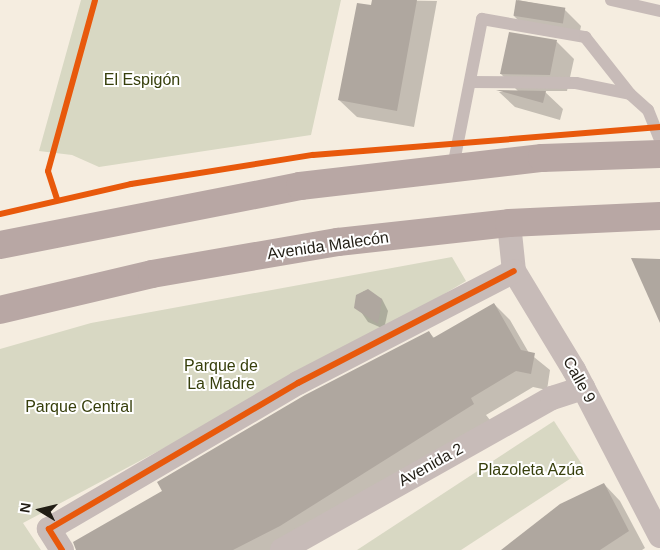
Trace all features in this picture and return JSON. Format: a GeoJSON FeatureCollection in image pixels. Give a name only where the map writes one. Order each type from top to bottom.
{"type":"FeatureCollection","features":[{"type":"Feature","properties":{"kind":"main road"},"geometry":{"type":"LineString","coordinates":[[0,244],[300,186],[453,167],[660,154]]}},
{"type":"Feature","properties":{"kind":"main road","name":"Avenida Malecón"},"geometry":{"type":"LineString","coordinates":[[0,310],[152,274],[338,242],[509,223],[660,216]]}},
{"type":"Feature","properties":{"kind":"street","name":"Calle 9"},"geometry":{"type":"LineString","coordinates":[[509,223],[514,271],[583,388],[660,536]]}},
{"type":"Feature","properties":{"kind":"street"},"geometry":{"type":"LineString","coordinates":[[62,550],[49,529],[298,383],[514,271]]}},
{"type":"Feature","properties":{"kind":"street","name":"Avenida 2"},"geometry":{"type":"LineString","coordinates":[[282,550],[316,541],[552,398],[583,388]]}},
{"type":"Feature","properties":{"kind":"lane"},"geometry":{"type":"LineString","coordinates":[[611,0],[660,11]]}},
{"type":"Feature","properties":{"kind":"lane"},"geometry":{"type":"LineString","coordinates":[[453,167],[482,19],[585,37],[630,94],[648,110],[660,140]]}},
{"type":"Feature","properties":{"kind":"lane"},"geometry":{"type":"LineString","coordinates":[[470,82],[576,83],[630,94]]}},
{"type":"Feature","properties":{"kind":"green space","name":"El Espigón"},"geometry":{"type":"Polygon","coordinates":[[[81,0],[341,0],[311,135],[99,167],[72,155],[39,151],[81,0]]]}},
{"type":"Feature","properties":{"kind":"green space","name":"Parque Central"},"geometry":{"type":"Polygon","coordinates":[[[452,257],[466,281],[364,342],[23,523],[41,550],[0,550],[0,349],[91,323],[452,257]]]}},
{"type":"Feature","properties":{"kind":"green space","name":"Plazoleta Azúa"},"geometry":{"type":"Polygon","coordinates":[[[554,421],[585,469],[461,550],[357,550],[554,421]]]}},
{"type":"Feature","properties":{"kind":"building"},"geometry":{"type":"Polygon","coordinates":[[[372,0],[417,0],[397,111],[338,100],[357,3],[371,5],[372,0]]]}},
{"type":"Feature","properties":{"kind":"building"},"geometry":{"type":"Polygon","coordinates":[[[516,0],[565,8],[563,24],[513,16],[516,0]]]}},
{"type":"Feature","properties":{"kind":"building"},"geometry":{"type":"Polygon","coordinates":[[[509,32],[557,40],[550,75],[500,74],[509,32]]]}},
{"type":"Feature","properties":{"kind":"building"},"geometry":{"type":"Polygon","coordinates":[[[496,90],[546,91],[543,103],[496,90]]]}},
{"type":"Feature","properties":{"kind":"building"},"geometry":{"type":"Polygon","coordinates":[[[631,258],[660,259],[660,323],[631,258]]]}},
{"type":"Feature","properties":{"kind":"building"},"geometry":{"type":"Polygon","coordinates":[[[368,289],[382,299],[378,324],[354,308],[356,295],[368,289]]]}},
{"type":"Feature","properties":{"kind":"building"},"geometry":{"type":"Polygon","coordinates":[[[494,303],[521,350],[535,353],[531,374],[516,371],[471,398],[474,404],[280,526],[233,550],[76,550],[73,542],[162,491],[157,482],[305,395],[429,331],[433,338],[494,303]]]}},
{"type":"Feature","properties":{"kind":"building"},"geometry":{"type":"Polygon","coordinates":[[[604,483],[629,531],[600,550],[501,550],[560,504],[604,483]]]}},
{"type":"Feature","properties":{"kind":"cycle path"},"geometry":{"type":"LineString","coordinates":[[57,199],[48,171],[95,0]]}},
{"type":"Feature","properties":{"kind":"cycle path"},"geometry":{"type":"LineString","coordinates":[[0,214],[131,184],[313,155],[660,127]]}},
{"type":"Feature","properties":{"kind":"cycle path"},"geometry":{"type":"LineString","coordinates":[[62,550],[49,529],[298,383],[514,271]]}},
{"type":"Feature","properties":{"kind":"park label","name":"Parque de La Madre"},"geometry":{"type":"Point","coordinates":[221,375]}}]}
